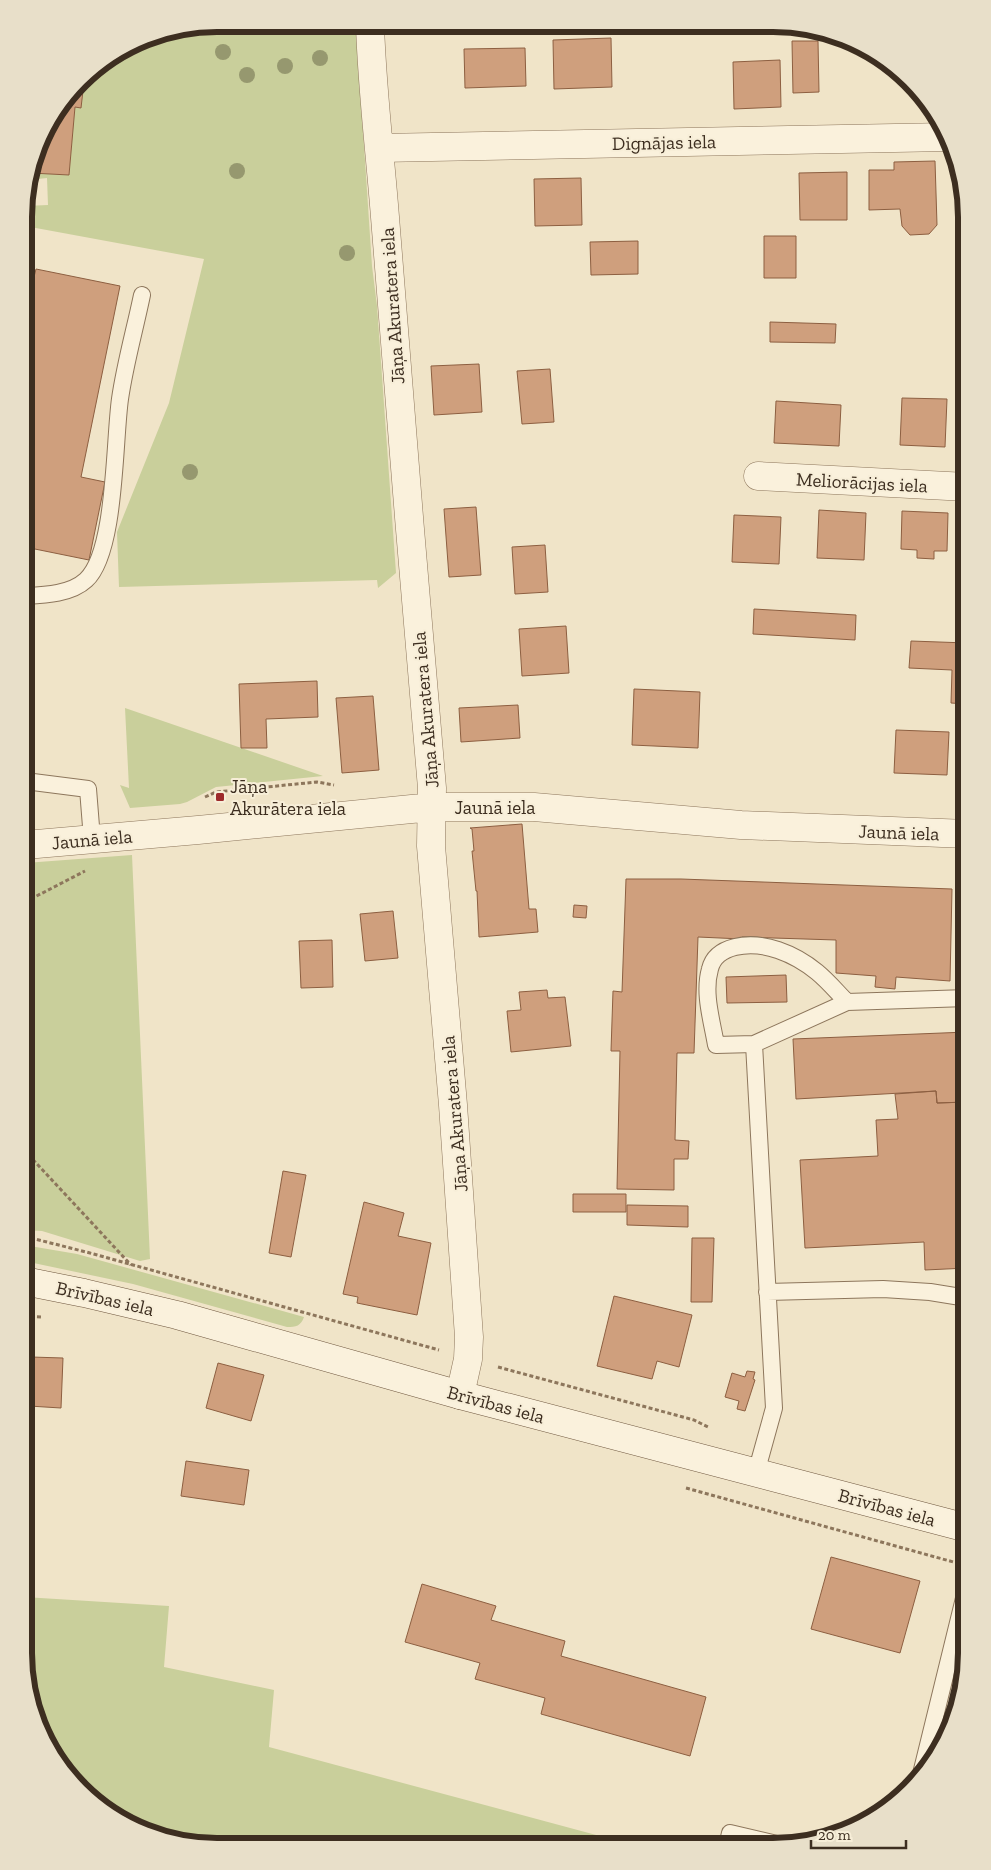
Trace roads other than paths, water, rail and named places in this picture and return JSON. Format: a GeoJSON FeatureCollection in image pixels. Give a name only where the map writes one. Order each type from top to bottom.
{"type":"FeatureCollection","features":[{"type":"Feature","properties":{"kind":"street","name":"Jāņa Akuratera iela"},"geometry":{"type":"LineString","coordinates":[[370,32],[395,362],[432,788],[431,846],[454,1114],[469,1337],[468,1359],[460,1395]]}},
{"type":"Feature","properties":{"kind":"street","name":"Dignājas iela"},"geometry":{"type":"LineString","coordinates":[[380,148],[940,137]]}},
{"type":"Feature","properties":{"kind":"street","name":"Meliorācijas iela"},"geometry":{"type":"LineString","coordinates":[[758,476],[958,487]]}},
{"type":"Feature","properties":{"kind":"street","name":"Jaunā iela"},"geometry":{"type":"LineString","coordinates":[[32,844],[432,807],[534,806],[741,825],[958,834]]}},
{"type":"Feature","properties":{"kind":"street","name":"Brīvības iela"},"geometry":{"type":"LineString","coordinates":[[32,1283],[178,1315],[460,1395],[958,1526]]}},
{"type":"Feature","properties":{"kind":"lane"},"geometry":{"type":"LineString","coordinates":[[32,595],[58,593],[74,588],[86,581],[96,569],[101,556],[110,515],[120,398],[142,295]]}},
{"type":"Feature","properties":{"kind":"lane"},"geometry":{"type":"LineString","coordinates":[[32,782],[88,789],[92,839]]}},
{"type":"Feature","properties":{"kind":"lane"},"geometry":{"type":"LineString","coordinates":[[847,1002],[817,972],[794,956],[774,949],[738,946],[725,950],[715,958],[708,980],[716,1045],[754,1044],[847,1002],[958,998]]}},
{"type":"Feature","properties":{"kind":"lane"},"geometry":{"type":"LineString","coordinates":[[754,1044],[774,1408],[756,1473]]}},
{"type":"Feature","properties":{"kind":"lane"},"geometry":{"type":"LineString","coordinates":[[767,1292],[883,1289],[930,1292],[958,1297]]}},
{"type":"Feature","properties":{"kind":"lane"},"geometry":{"type":"LineString","coordinates":[[925,1758],[958,1623]]}},
{"type":"Feature","properties":{"kind":"lane"},"geometry":{"type":"LineString","coordinates":[[729,1838],[730,1832],[754,1838]]}},
{"type":"Feature","properties":{"kind":"place","name":"Jāņa Akurātera iela"},"geometry":{"type":"Point","coordinates":[220,797]}}]}
